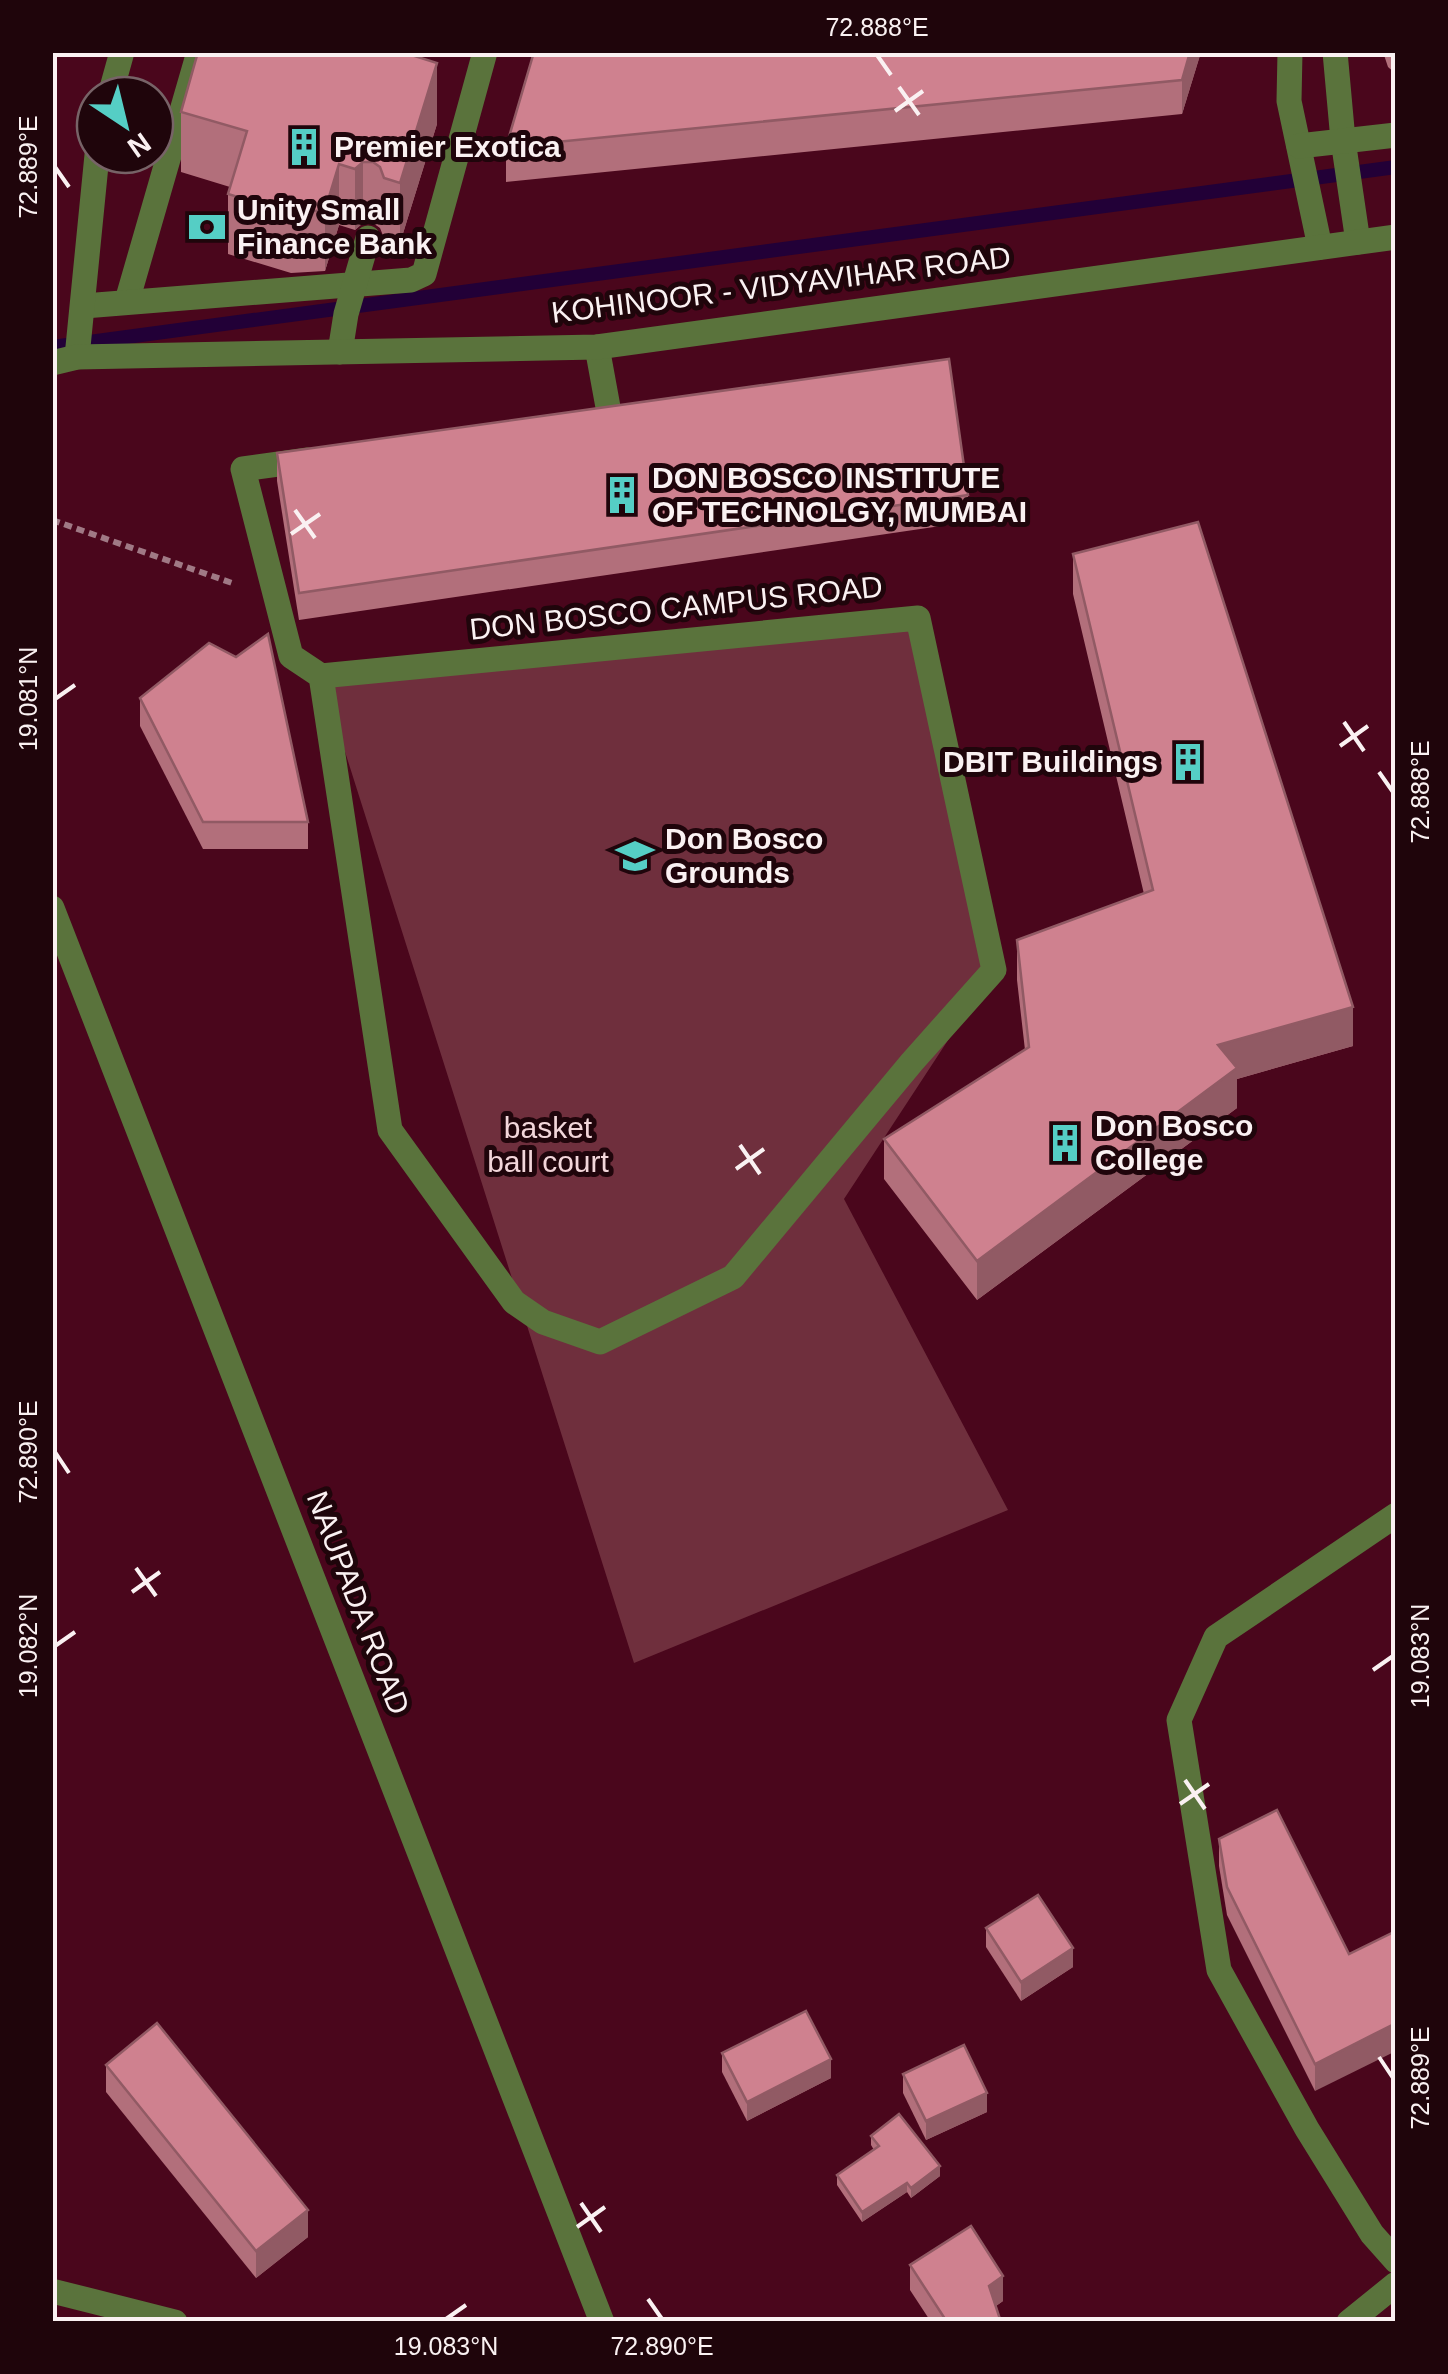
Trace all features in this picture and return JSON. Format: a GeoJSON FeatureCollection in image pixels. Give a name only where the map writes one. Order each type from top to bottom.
{"type":"FeatureCollection","features":[{"type":"Feature","properties":{"kind":"street"},"geometry":{"type":"LineString","coordinates":[[127,302],[199,52]]}},
{"type":"Feature","properties":{"kind":"street"},"geometry":{"type":"LineString","coordinates":[[84,306],[287,292],[354,294],[424,274],[485,52]]}},
{"type":"Feature","properties":{"kind":"street"},"geometry":{"type":"LineString","coordinates":[[1290,52],[1289,101],[1320,247]]}},
{"type":"Feature","properties":{"kind":"street"},"geometry":{"type":"LineString","coordinates":[[1335,52],[1342,140],[1358,242]]}},
{"type":"Feature","properties":{"kind":"street"},"geometry":{"type":"LineString","coordinates":[[1298,146],[1396,135]]}},
{"type":"Feature","properties":{"kind":"street"},"geometry":{"type":"LineString","coordinates":[[65,360],[84,306],[95,175]]}},
{"type":"Feature","properties":{"kind":"street","name":"KOHINOOR - VIDYAVIHAR ROAD"},"geometry":{"type":"LineString","coordinates":[[65,360],[597,347],[1396,237]]}},
{"type":"Feature","properties":{"kind":"street"},"geometry":{"type":"LineString","coordinates":[[340,352],[354,294],[374,239]]}},
{"type":"Feature","properties":{"kind":"street"},"geometry":{"type":"LineString","coordinates":[[597,347],[610,418]]}},
{"type":"Feature","properties":{"kind":"street"},"geometry":{"type":"LineString","coordinates":[[321,676],[291,656],[243,469],[340,456]]}},
{"type":"Feature","properties":{"kind":"street","name":"DON BOSCO CAMPUS ROAD"},"geometry":{"type":"LineString","coordinates":[[918,618],[994,970],[912,1062],[734,1277],[600,1342],[543,1322],[514,1302],[390,1130],[321,676],[918,618]]}},
{"type":"Feature","properties":{"kind":"street","name":"NAUPADA ROAD"},"geometry":{"type":"LineString","coordinates":[[52,908],[602,2322]]}},
{"type":"Feature","properties":{"kind":"street"},"geometry":{"type":"LineString","coordinates":[[1396,1516],[1216,1637],[1179,1720],[1219,1970],[1306,2129],[1372,2234],[1396,2262]]}},
{"type":"Feature","properties":{"kind":"street"},"geometry":{"type":"LineString","coordinates":[[1349,2322],[1396,2284]]}},
{"type":"Feature","properties":{"kind":"street"},"geometry":{"type":"LineString","coordinates":[[52,2292],[174,2322]]}},
{"type":"Feature","properties":{"kind":"path"},"geometry":{"type":"LineString","coordinates":[[52,520],[277,599]]}},
{"type":"Feature","properties":{"kind":"green space","name":"Don Bosco Grounds"},"geometry":{"type":"Polygon","coordinates":[[[918,618],[994,970],[844,1199],[1008,1510],[634,1663],[321,676],[918,618]]]}},
{"type":"Feature","properties":{"kind":"building","name":"Premier Exotica"},"geometry":{"type":"Polygon","coordinates":[[[198,52],[402,52],[437,63],[400,183],[384,178],[373,162],[363,162],[355,169],[339,164],[325,210],[291,213],[228,194],[247,131],[181,112],[198,52]]]}},
{"type":"Feature","properties":{"kind":"building"},"geometry":{"type":"Polygon","coordinates":[[[534,52],[1190,52],[1182,80],[506,147],[534,52]]]}},
{"type":"Feature","properties":{"kind":"building","name":"DON BOSCO INSTITUTE OF TECHNOLGY, MUMBAI"},"geometry":{"type":"Polygon","coordinates":[[[949,359],[968,495],[299,593],[277,453],[949,359]]]}},
{"type":"Feature","properties":{"kind":"building"},"geometry":{"type":"Polygon","coordinates":[[[1198,522],[1353,1007],[1218,1045],[1237,1068],[977,1261],[884,1139],[1029,1047],[1017,940],[1153,890],[1073,554],[1198,522]]]}},
{"type":"Feature","properties":{"kind":"building"},"geometry":{"type":"Polygon","coordinates":[[[268,634],[308,822],[203,822],[140,698],[209,643],[236,657],[268,634]]]}},
{"type":"Feature","properties":{"kind":"building"},"geometry":{"type":"Polygon","coordinates":[[[1277,1810],[1349,1954],[1396,1931],[1396,2023],[1315,2064],[1227,1887],[1219,1839],[1277,1810]]]}},
{"type":"Feature","properties":{"kind":"building"},"geometry":{"type":"Polygon","coordinates":[[[1038,1895],[1073,1948],[1021,1982],[986,1928],[1038,1895]]]}},
{"type":"Feature","properties":{"kind":"building"},"geometry":{"type":"Polygon","coordinates":[[[806,2011],[831,2059],[747,2102],[722,2053],[806,2011]]]}},
{"type":"Feature","properties":{"kind":"building"},"geometry":{"type":"Polygon","coordinates":[[[157,2023],[308,2210],[256,2251],[106,2065],[157,2023]]]}},
{"type":"Feature","properties":{"kind":"building"},"geometry":{"type":"Polygon","coordinates":[[[964,2045],[987,2093],[926,2121],[903,2074],[964,2045]]]}},
{"type":"Feature","properties":{"kind":"building"},"geometry":{"type":"Polygon","coordinates":[[[899,2114],[940,2166],[911,2188],[907,2183],[862,2212],[837,2175],[879,2146],[871,2136],[899,2114]]]}},
{"type":"Feature","properties":{"kind":"building"},"geometry":{"type":"Polygon","coordinates":[[[971,2226],[1003,2276],[989,2286],[1001,2322],[947,2322],[910,2265],[971,2226]]]}},
{"type":"Feature","properties":{"kind":"waterway"},"geometry":{"type":"LineString","coordinates":[[52,347],[1396,167]]}},
{"type":"Feature","properties":{"kind":"place","name":"Premier Exotica"},"geometry":{"type":"Point","coordinates":[304,147]}},
{"type":"Feature","properties":{"kind":"place","name":"Unity Small Finance Bank"},"geometry":{"type":"Point","coordinates":[207,227]}},
{"type":"Feature","properties":{"kind":"place","name":"DON BOSCO INSTITUTE OF TECHNOLGY, MUMBAI"},"geometry":{"type":"Point","coordinates":[622,495]}},
{"type":"Feature","properties":{"kind":"place","name":"DBIT Buildings"},"geometry":{"type":"Point","coordinates":[1188,762]}},
{"type":"Feature","properties":{"kind":"place","name":"Don Bosco Grounds"},"geometry":{"type":"Point","coordinates":[635,856]}},
{"type":"Feature","properties":{"kind":"place","name":"Don Bosco College"},"geometry":{"type":"Point","coordinates":[1065,1143]}},
{"type":"Feature","properties":{"kind":"park label","name":"basket ball court"},"geometry":{"type":"Point","coordinates":[548,1145]}}]}
